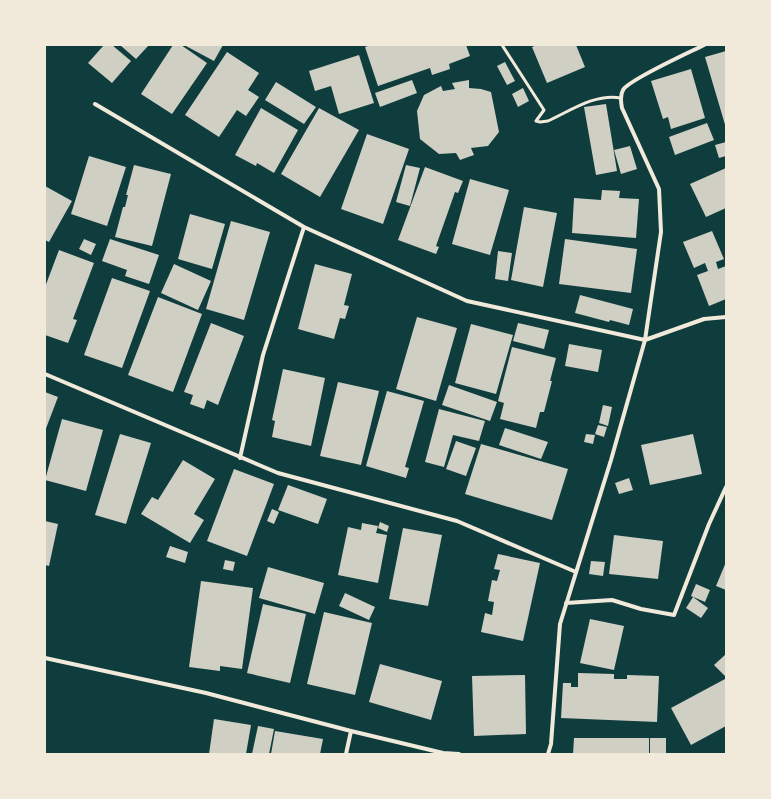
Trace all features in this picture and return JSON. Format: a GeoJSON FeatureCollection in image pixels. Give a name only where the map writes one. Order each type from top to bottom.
{"type":"FeatureCollection","features":[{"type":"Feature","properties":{"kind":"street"},"geometry":{"type":"LineString","coordinates":[[548,754],[551,744],[560,624],[611,460],[645,340],[661,232],[659,189],[622,108],[622,91],[626,86],[655,69],[704,45]]}},
{"type":"Feature","properties":{"kind":"street"},"geometry":{"type":"LineString","coordinates":[[96,104],[304,227],[467,301],[645,340],[704,319],[726,317]]}},
{"type":"Feature","properties":{"kind":"street"},"geometry":{"type":"LineString","coordinates":[[240,458],[263,355],[304,227]]}},
{"type":"Feature","properties":{"kind":"street"},"geometry":{"type":"LineString","coordinates":[[45,374],[278,473],[456,521],[576,572]]}},
{"type":"Feature","properties":{"kind":"street"},"geometry":{"type":"LineString","coordinates":[[566,603],[612,600],[641,609],[674,615],[708,524],[726,487]]}},
{"type":"Feature","properties":{"kind":"street"},"geometry":{"type":"LineString","coordinates":[[45,658],[206,693],[351,731],[443,753],[459,754]]}},
{"type":"Feature","properties":{"kind":"street"},"geometry":{"type":"LineString","coordinates":[[346,754],[351,731]]}},
{"type":"Feature","properties":{"kind":"lane"},"geometry":{"type":"LineString","coordinates":[[502,45],[544,110],[536,121],[548,121],[598,98],[610,96],[621,98]]}},
{"type":"Feature","properties":{"kind":"building"},"geometry":{"type":"Polygon","coordinates":[[[104,45],[112,45],[131,61],[112,83],[88,63],[104,45]]]}},
{"type":"Feature","properties":{"kind":"building"},"geometry":{"type":"Polygon","coordinates":[[[120,45],[149,45],[136,59],[120,45]]]}},
{"type":"Feature","properties":{"kind":"building"},"geometry":{"type":"Polygon","coordinates":[[[173,45],[181,45],[207,63],[172,114],[141,94],[173,45]]]}},
{"type":"Feature","properties":{"kind":"building"},"geometry":{"type":"Polygon","coordinates":[[[184,45],[223,45],[214,61],[184,45]]]}},
{"type":"Feature","properties":{"kind":"building"},"geometry":{"type":"Polygon","coordinates":[[[371,45],[466,45],[470,56],[449,64],[450,69],[432,75],[430,68],[378,86],[365,47],[371,45]]]}},
{"type":"Feature","properties":{"kind":"building"},"geometry":{"type":"Polygon","coordinates":[[[537,45],[576,45],[585,67],[547,83],[532,47],[537,45]]]}},
{"type":"Feature","properties":{"kind":"building"},"geometry":{"type":"Polygon","coordinates":[[[726,51],[726,128],[705,57],[726,51]]]}},
{"type":"Feature","properties":{"kind":"building"},"geometry":{"type":"Polygon","coordinates":[[[227,52],[259,73],[248,90],[259,97],[246,116],[237,110],[219,137],[185,115],[227,52]]]}},
{"type":"Feature","properties":{"kind":"building"},"geometry":{"type":"Polygon","coordinates":[[[359,55],[374,103],[339,114],[331,86],[315,91],[309,71],[359,55]]]}},
{"type":"Feature","properties":{"kind":"building"},"geometry":{"type":"Polygon","coordinates":[[[505,62],[515,81],[507,85],[497,66],[505,62]]]}},
{"type":"Feature","properties":{"kind":"building"},"geometry":{"type":"Polygon","coordinates":[[[691,69],[705,118],[671,129],[668,117],[663,119],[651,81],[691,69]]]}},
{"type":"Feature","properties":{"kind":"building"},"geometry":{"type":"Polygon","coordinates":[[[412,80],[417,93],[380,107],[375,93],[412,80]]]}},
{"type":"Feature","properties":{"kind":"building"},"geometry":{"type":"Polygon","coordinates":[[[469,80],[469,88],[491,92],[499,132],[488,146],[471,148],[474,155],[460,160],[456,153],[439,154],[420,139],[417,111],[424,95],[441,86],[443,91],[455,89],[452,83],[469,80]]]}},
{"type":"Feature","properties":{"kind":"building"},"geometry":{"type":"Polygon","coordinates":[[[276,82],[316,107],[304,124],[265,100],[276,82]]]}},
{"type":"Feature","properties":{"kind":"building"},"geometry":{"type":"Polygon","coordinates":[[[523,88],[529,101],[518,107],[512,94],[523,88]]]}},
{"type":"Feature","properties":{"kind":"building"},"geometry":{"type":"Polygon","coordinates":[[[606,104],[617,171],[596,175],[584,107],[606,104]]]}},
{"type":"Feature","properties":{"kind":"building"},"geometry":{"type":"Polygon","coordinates":[[[261,108],[298,130],[274,173],[257,163],[256,166],[235,155],[261,108]]]}},
{"type":"Feature","properties":{"kind":"building"},"geometry":{"type":"Polygon","coordinates":[[[319,108],[359,130],[320,197],[281,174],[319,108]]]}},
{"type":"Feature","properties":{"kind":"building"},"geometry":{"type":"Polygon","coordinates":[[[707,123],[714,140],[675,155],[669,137],[707,123]]]}},
{"type":"Feature","properties":{"kind":"building"},"geometry":{"type":"Polygon","coordinates":[[[367,134],[409,149],[383,224],[341,209],[367,134]]]}},
{"type":"Feature","properties":{"kind":"building"},"geometry":{"type":"Polygon","coordinates":[[[726,142],[726,156],[719,158],[715,145],[726,142]]]}},
{"type":"Feature","properties":{"kind":"building"},"geometry":{"type":"Polygon","coordinates":[[[630,146],[637,169],[621,174],[614,150],[630,146]]]}},
{"type":"Feature","properties":{"kind":"building"},"geometry":{"type":"Polygon","coordinates":[[[89,156],[126,167],[107,226],[71,214],[89,156]]]}},
{"type":"Feature","properties":{"kind":"building"},"geometry":{"type":"Polygon","coordinates":[[[134,165],[171,174],[152,246],[115,237],[123,207],[125,207],[128,195],[126,195],[134,165]]]}},
{"type":"Feature","properties":{"kind":"building"},"geometry":{"type":"Polygon","coordinates":[[[406,165],[420,168],[410,206],[396,202],[406,165]]]}},
{"type":"Feature","properties":{"kind":"building"},"geometry":{"type":"Polygon","coordinates":[[[425,167],[463,181],[458,193],[455,192],[436,246],[439,247],[436,254],[398,240],[425,167]]]}},
{"type":"Feature","properties":{"kind":"building"},"geometry":{"type":"Polygon","coordinates":[[[726,168],[726,208],[706,217],[690,184],[726,168]]]}},
{"type":"Feature","properties":{"kind":"building"},"geometry":{"type":"Polygon","coordinates":[[[470,179],[509,190],[490,255],[452,244],[470,179]]]}},
{"type":"Feature","properties":{"kind":"building"},"geometry":{"type":"Polygon","coordinates":[[[45,186],[72,201],[49,242],[45,240],[45,186]]]}},
{"type":"Feature","properties":{"kind":"building"},"geometry":{"type":"Polygon","coordinates":[[[602,190],[620,191],[619,198],[639,199],[636,238],[572,233],[574,198],[601,200],[602,190]]]}},
{"type":"Feature","properties":{"kind":"building"},"geometry":{"type":"Polygon","coordinates":[[[524,207],[557,213],[543,287],[511,280],[524,207]]]}},
{"type":"Feature","properties":{"kind":"building"},"geometry":{"type":"Polygon","coordinates":[[[190,214],[225,224],[212,269],[178,259],[190,214]]]}},
{"type":"Feature","properties":{"kind":"building"},"geometry":{"type":"Polygon","coordinates":[[[231,221],[270,232],[244,320],[206,309],[231,221]]]}},
{"type":"Feature","properties":{"kind":"building"},"geometry":{"type":"Polygon","coordinates":[[[712,231],[724,259],[716,262],[718,269],[726,266],[726,299],[709,306],[697,275],[708,271],[705,263],[694,268],[683,242],[712,231]]]}},
{"type":"Feature","properties":{"kind":"building"},"geometry":{"type":"Polygon","coordinates":[[[84,239],[96,244],[91,255],[79,249],[84,239]]]}},
{"type":"Feature","properties":{"kind":"building"},"geometry":{"type":"Polygon","coordinates":[[[110,239],[159,255],[149,284],[125,276],[127,270],[102,261],[110,239]]]}},
{"type":"Feature","properties":{"kind":"building"},"geometry":{"type":"Polygon","coordinates":[[[565,239],[637,249],[631,293],[559,284],[565,239]]]}},
{"type":"Feature","properties":{"kind":"building"},"geometry":{"type":"Polygon","coordinates":[[[59,250],[94,263],[73,319],[77,320],[68,343],[45,335],[45,287],[59,250]]]}},
{"type":"Feature","properties":{"kind":"building"},"geometry":{"type":"Polygon","coordinates":[[[498,251],[512,253],[508,281],[495,279],[498,251]]]}},
{"type":"Feature","properties":{"kind":"building"},"geometry":{"type":"Polygon","coordinates":[[[174,264],[211,281],[198,310],[161,293],[174,264]]]}},
{"type":"Feature","properties":{"kind":"building"},"geometry":{"type":"Polygon","coordinates":[[[315,264],[352,274],[344,305],[349,306],[345,319],[340,318],[334,339],[298,329],[315,264]]]}},
{"type":"Feature","properties":{"kind":"building"},"geometry":{"type":"Polygon","coordinates":[[[112,278],[150,291],[122,368],[84,355],[112,278]]]}},
{"type":"Feature","properties":{"kind":"building"},"geometry":{"type":"Polygon","coordinates":[[[580,295],[633,309],[629,325],[610,320],[609,322],[575,313],[580,295]]]}},
{"type":"Feature","properties":{"kind":"building"},"geometry":{"type":"Polygon","coordinates":[[[158,297],[202,314],[173,392],[128,375],[158,297]]]}},
{"type":"Feature","properties":{"kind":"building"},"geometry":{"type":"Polygon","coordinates":[[[417,317],[457,328],[436,401],[396,389],[417,317]]]}},
{"type":"Feature","properties":{"kind":"building"},"geometry":{"type":"Polygon","coordinates":[[[211,323],[244,336],[218,405],[207,400],[204,409],[190,404],[193,395],[184,392],[211,323]]]}},
{"type":"Feature","properties":{"kind":"building"},"geometry":{"type":"Polygon","coordinates":[[[518,323],[549,330],[544,349],[513,341],[518,323]]]}},
{"type":"Feature","properties":{"kind":"building"},"geometry":{"type":"Polygon","coordinates":[[[471,324],[513,335],[496,394],[455,383],[471,324]]]}},
{"type":"Feature","properties":{"kind":"building"},"geometry":{"type":"Polygon","coordinates":[[[569,344],[602,350],[598,372],[565,366],[569,344]]]}},
{"type":"Feature","properties":{"kind":"building"},"geometry":{"type":"Polygon","coordinates":[[[512,347],[556,358],[544,412],[540,412],[536,428],[500,419],[504,403],[498,401],[512,347]]]}},
{"type":"Feature","properties":{"kind":"building"},"geometry":{"type":"Polygon","coordinates":[[[283,369],[325,378],[311,446],[272,437],[275,421],[272,420],[283,369]]]}},
{"type":"Feature","properties":{"kind":"building"},"geometry":{"type":"Polygon","coordinates":[[[338,382],[379,391],[361,465],[320,456],[338,382]]]}},
{"type":"Feature","properties":{"kind":"building"},"geometry":{"type":"Polygon","coordinates":[[[449,385],[497,402],[490,421],[442,405],[449,385]]]}},
{"type":"Feature","properties":{"kind":"building"},"geometry":{"type":"Polygon","coordinates":[[[387,391],[424,401],[405,467],[409,468],[406,478],[366,466],[387,391]]]}},
{"type":"Feature","properties":{"kind":"building"},"geometry":{"type":"Polygon","coordinates":[[[45,392],[58,397],[45,431],[45,392]]]}},
{"type":"Feature","properties":{"kind":"building"},"geometry":{"type":"Polygon","coordinates":[[[603,405],[612,407],[608,426],[599,423],[603,405]]]}},
{"type":"Feature","properties":{"kind":"building"},"geometry":{"type":"Polygon","coordinates":[[[439,409],[485,421],[479,441],[453,435],[444,467],[425,462],[439,409]]]}},
{"type":"Feature","properties":{"kind":"building"},"geometry":{"type":"Polygon","coordinates":[[[62,419],[103,430],[86,491],[45,480],[62,419]]]}},
{"type":"Feature","properties":{"kind":"building"},"geometry":{"type":"Polygon","coordinates":[[[598,425],[607,427],[604,437],[595,434],[598,425]]]}},
{"type":"Feature","properties":{"kind":"building"},"geometry":{"type":"Polygon","coordinates":[[[505,428],[548,442],[541,459],[499,445],[505,428]]]}},
{"type":"Feature","properties":{"kind":"building"},"geometry":{"type":"Polygon","coordinates":[[[120,434],[151,443],[126,524],[95,515],[120,434]]]}},
{"type":"Feature","properties":{"kind":"building"},"geometry":{"type":"Polygon","coordinates":[[[586,434],[595,435],[593,444],[584,442],[586,434]]]}},
{"type":"Feature","properties":{"kind":"building"},"geometry":{"type":"Polygon","coordinates":[[[693,434],[702,474],[650,485],[641,445],[693,434]]]}},
{"type":"Feature","properties":{"kind":"building"},"geometry":{"type":"Polygon","coordinates":[[[456,441],[476,448],[466,476],[446,469],[456,441]]]}},
{"type":"Feature","properties":{"kind":"building"},"geometry":{"type":"Polygon","coordinates":[[[481,444],[568,469],[552,520],[465,494],[481,444]]]}},
{"type":"Feature","properties":{"kind":"building"},"geometry":{"type":"Polygon","coordinates":[[[183,460],[215,479],[194,514],[204,520],[190,543],[141,514],[152,497],[158,500],[183,460]]]}},
{"type":"Feature","properties":{"kind":"building"},"geometry":{"type":"Polygon","coordinates":[[[234,469],[274,484],[247,556],[207,541],[234,469]]]}},
{"type":"Feature","properties":{"kind":"building"},"geometry":{"type":"Polygon","coordinates":[[[629,478],[633,490],[619,494],[615,483],[629,478]]]}},
{"type":"Feature","properties":{"kind":"building"},"geometry":{"type":"Polygon","coordinates":[[[288,485],[327,499],[318,524],[278,510],[288,485]]]}},
{"type":"Feature","properties":{"kind":"building"},"geometry":{"type":"Polygon","coordinates":[[[272,509],[279,512],[274,524],[267,521],[272,509]]]}},
{"type":"Feature","properties":{"kind":"building"},"geometry":{"type":"Polygon","coordinates":[[[45,521],[58,524],[49,566],[45,565],[45,521]]]}},
{"type":"Feature","properties":{"kind":"building"},"geometry":{"type":"Polygon","coordinates":[[[380,522],[389,526],[387,532],[378,528],[380,522]]]}},
{"type":"Feature","properties":{"kind":"building"},"geometry":{"type":"Polygon","coordinates":[[[362,523],[378,526],[376,533],[387,535],[378,583],[338,575],[348,527],[361,530],[362,523]]]}},
{"type":"Feature","properties":{"kind":"building"},"geometry":{"type":"Polygon","coordinates":[[[403,528],[442,535],[428,606],[389,599],[403,528]]]}},
{"type":"Feature","properties":{"kind":"building"},"geometry":{"type":"Polygon","coordinates":[[[614,535],[663,541],[658,579],[609,574],[614,535]]]}},
{"type":"Feature","properties":{"kind":"building"},"geometry":{"type":"Polygon","coordinates":[[[170,546],[188,552],[185,563],[166,557],[170,546]]]}},
{"type":"Feature","properties":{"kind":"building"},"geometry":{"type":"Polygon","coordinates":[[[498,554],[540,563],[523,641],[481,632],[485,613],[492,615],[494,602],[488,601],[492,580],[497,581],[500,570],[494,569],[498,554]]]}},
{"type":"Feature","properties":{"kind":"building"},"geometry":{"type":"Polygon","coordinates":[[[225,560],[235,562],[233,571],[223,569],[225,560]]]}},
{"type":"Feature","properties":{"kind":"building"},"geometry":{"type":"Polygon","coordinates":[[[591,561],[605,562],[603,576],[589,574],[591,561]]]}},
{"type":"Feature","properties":{"kind":"building"},"geometry":{"type":"Polygon","coordinates":[[[726,562],[726,590],[716,586],[726,562]]]}},
{"type":"Feature","properties":{"kind":"building"},"geometry":{"type":"Polygon","coordinates":[[[268,567],[324,583],[315,614],[259,598],[268,567]]]}},
{"type":"Feature","properties":{"kind":"building"},"geometry":{"type":"Polygon","coordinates":[[[201,581],[253,588],[242,669],[220,666],[220,671],[189,667],[201,581]]]}},
{"type":"Feature","properties":{"kind":"building"},"geometry":{"type":"Polygon","coordinates":[[[696,584],[710,590],[705,602],[691,596],[696,584]]]}},
{"type":"Feature","properties":{"kind":"building"},"geometry":{"type":"Polygon","coordinates":[[[345,593],[375,607],[369,620],[339,606],[345,593]]]}},
{"type":"Feature","properties":{"kind":"building"},"geometry":{"type":"Polygon","coordinates":[[[693,597],[708,608],[701,618],[686,608],[693,597]]]}},
{"type":"Feature","properties":{"kind":"building"},"geometry":{"type":"Polygon","coordinates":[[[263,604],[306,614],[290,683],[247,673],[263,604]]]}},
{"type":"Feature","properties":{"kind":"building"},"geometry":{"type":"Polygon","coordinates":[[[324,612],[372,623],[355,695],[307,684],[324,612]]]}},
{"type":"Feature","properties":{"kind":"building"},"geometry":{"type":"Polygon","coordinates":[[[590,619],[624,626],[614,670],[580,663],[590,619]]]}},
{"type":"Feature","properties":{"kind":"building"},"geometry":{"type":"Polygon","coordinates":[[[726,654],[726,677],[714,665],[726,654]]]}},
{"type":"Feature","properties":{"kind":"building"},"geometry":{"type":"Polygon","coordinates":[[[380,664],[442,681],[431,720],[369,702],[380,664]]]}},
{"type":"Feature","properties":{"kind":"building"},"geometry":{"type":"Polygon","coordinates":[[[578,673],[614,674],[614,679],[627,679],[627,675],[659,676],[657,722],[561,718],[563,683],[571,683],[571,687],[578,687],[578,673]]]}},
{"type":"Feature","properties":{"kind":"building"},"geometry":{"type":"Polygon","coordinates":[[[525,675],[526,734],[474,736],[472,676],[525,675]]]}},
{"type":"Feature","properties":{"kind":"building"},"geometry":{"type":"Polygon","coordinates":[[[725,679],[726,726],[691,745],[671,708],[725,679]]]}},
{"type":"Feature","properties":{"kind":"building"},"geometry":{"type":"Polygon","coordinates":[[[214,719],[251,725],[246,754],[209,754],[214,719]]]}},
{"type":"Feature","properties":{"kind":"building"},"geometry":{"type":"Polygon","coordinates":[[[258,726],[274,729],[269,754],[252,754],[258,726]]]}},
{"type":"Feature","properties":{"kind":"building"},"geometry":{"type":"Polygon","coordinates":[[[275,731],[323,739],[320,754],[271,754],[275,731]]]}},
{"type":"Feature","properties":{"kind":"building"},"geometry":{"type":"Polygon","coordinates":[[[574,738],[649,738],[649,754],[573,754],[574,738]]]}},
{"type":"Feature","properties":{"kind":"building"},"geometry":{"type":"Polygon","coordinates":[[[650,738],[666,738],[666,754],[650,754],[650,738]]]}}]}
